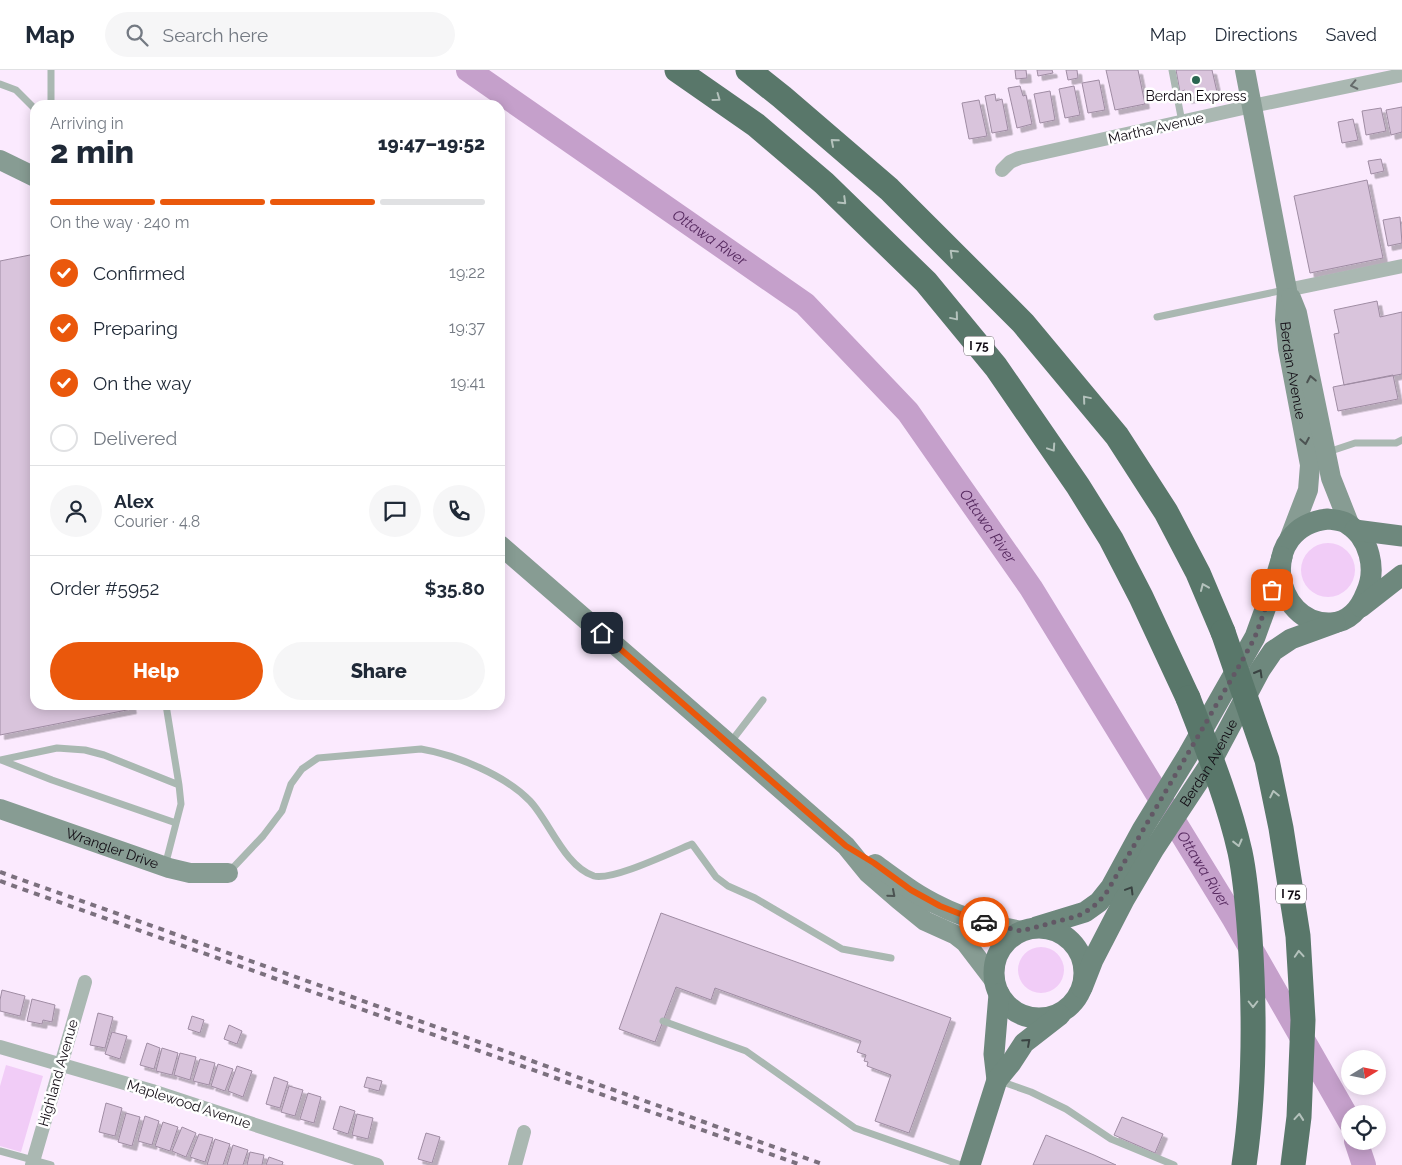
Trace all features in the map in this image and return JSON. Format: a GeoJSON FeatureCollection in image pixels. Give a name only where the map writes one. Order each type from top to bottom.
{"type":"FeatureCollection","features":[{"type":"Feature","properties":{"kind":"highway","name":"I 75"},"geometry":{"type":"LineString","coordinates":[[748,70],[889,190],[1029,330],[1117,436],[1166,512],[1198,573],[1223,632],[1267,760],[1282,828],[1298,936],[1303,1020],[1299,1117],[1293,1165]]}},
{"type":"Feature","properties":{"kind":"highway","name":"I 75"},"geometry":{"type":"LineString","coordinates":[[678,71],[756,125],[824,182],[926,282],[996,367],[1078,486],[1111,539],[1141,597],[1188,698],[1216,773],[1235,829],[1241,854],[1253,976],[1250,1124],[1244,1165]]}},
{"type":"Feature","properties":{"kind":"main road"},"geometry":{"type":"LineString","coordinates":[[1357,610],[1367,593],[1370,582],[1372,566],[1366,546],[1352,528],[1346,523],[1337,520],[1319,520],[1303,526],[1286,547],[1281,567],[1283,586],[1296,610],[1311,620],[1335,623],[1350,617],[1402,575]]}},
{"type":"Feature","properties":{"kind":"main road"},"geometry":{"type":"LineString","coordinates":[[1352,528],[1402,536]]}},
{"type":"Feature","properties":{"kind":"main road","name":"Berdan Avenue"},"geometry":{"type":"LineString","coordinates":[[1028,929],[1078,916],[1099,902],[1111,887],[1142,830],[1255,637],[1286,547]]}},
{"type":"Feature","properties":{"kind":"main road","name":"Berdan Avenue"},"geometry":{"type":"LineString","coordinates":[[1082,988],[1108,931],[1154,849],[1210,764],[1260,670],[1274,651],[1291,639],[1335,623]]}},
{"type":"Feature","properties":{"kind":"main road"},"geometry":{"type":"LineString","coordinates":[[970,1165],[997,1080],[1024,1043],[1075,1001],[1082,988],[1085,973],[1082,958],[1075,945],[1064,935],[1051,929],[1028,929],[1008,939],[999,951],[994,965],[996,987],[994,1054],[997,1080]]}},
{"type":"Feature","properties":{"kind":"main road"},"geometry":{"type":"LineString","coordinates":[[996,987],[1008,1006],[1020,1015],[1035,1018],[1050,1017],[1064,1011]]}},
{"type":"Feature","properties":{"kind":"street","name":"Berdan Avenue"},"geometry":{"type":"LineString","coordinates":[[1245,70],[1287,290],[1297,313],[1331,478],[1352,528]]}},
{"type":"Feature","properties":{"kind":"street","name":"Martha Avenue"},"geometry":{"type":"LineString","coordinates":[[1002,170],[1010,162],[1019,158],[1402,75]]}},
{"type":"Feature","properties":{"kind":"street"},"geometry":{"type":"LineString","coordinates":[[0,160],[30,175]]}},
{"type":"Feature","properties":{"kind":"street"},"geometry":{"type":"LineString","coordinates":[[1287,290],[1402,266]]}},
{"type":"Feature","properties":{"kind":"street","name":"Berdan Avenue"},"geometry":{"type":"LineString","coordinates":[[1286,547],[1308,490],[1310,465],[1288,349],[1285,320],[1287,290]]}},
{"type":"Feature","properties":{"kind":"street"},"geometry":{"type":"LineString","coordinates":[[505,549],[846,846],[868,873],[898,899],[925,921],[956,935],[965,942],[996,987]]}},
{"type":"Feature","properties":{"kind":"street","name":"Wrangler Drive"},"geometry":{"type":"LineString","coordinates":[[0,809],[165,867],[190,872],[228,873]]}},
{"type":"Feature","properties":{"kind":"street"},"geometry":{"type":"LineString","coordinates":[[846,846],[874,863],[911,890],[940,906],[968,917],[1028,929]]}},
{"type":"Feature","properties":{"kind":"street","name":"Highland Avenue"},"geometry":{"type":"LineString","coordinates":[[33,1162],[85,982]]}},
{"type":"Feature","properties":{"kind":"street","name":"Maplewood Avenue"},"geometry":{"type":"LineString","coordinates":[[0,1047],[152,1091],[377,1165]]}},
{"type":"Feature","properties":{"kind":"street"},"geometry":{"type":"LineString","coordinates":[[515,1165],[524,1132]]}},
{"type":"Feature","properties":{"kind":"lane"},"geometry":{"type":"LineString","coordinates":[[51,70],[51,100]]}},
{"type":"Feature","properties":{"kind":"lane"},"geometry":{"type":"LineString","coordinates":[[1172,70],[1182,122]]}},
{"type":"Feature","properties":{"kind":"lane"},"geometry":{"type":"LineString","coordinates":[[0,84],[16,90],[30,104]]}},
{"type":"Feature","properties":{"kind":"lane"},"geometry":{"type":"LineString","coordinates":[[1158,317],[1287,290]]}},
{"type":"Feature","properties":{"kind":"lane"},"geometry":{"type":"LineString","coordinates":[[1326,453],[1356,443],[1400,443]]}},
{"type":"Feature","properties":{"kind":"lane"},"geometry":{"type":"LineString","coordinates":[[730,744],[763,700]]}},
{"type":"Feature","properties":{"kind":"lane"},"geometry":{"type":"LineString","coordinates":[[165,867],[180,804],[179,785],[167,710]]}},
{"type":"Feature","properties":{"kind":"lane"},"geometry":{"type":"LineString","coordinates":[[0,760],[57,748],[85,750],[104,755],[179,785]]}},
{"type":"Feature","properties":{"kind":"lane"},"geometry":{"type":"LineString","coordinates":[[228,873],[264,836],[282,811],[291,784],[302,769],[318,758],[421,749],[437,752],[478,768],[514,786],[531,802],[573,861],[584,871],[595,876],[613,874],[692,844],[716,877],[728,886],[756,898],[842,949],[891,958]]}},
{"type":"Feature","properties":{"kind":"lane"},"geometry":{"type":"LineString","coordinates":[[0,760],[176,823]]}},
{"type":"Feature","properties":{"kind":"lane"},"geometry":{"type":"LineString","coordinates":[[663,1021],[746,1051],[855,1128],[961,1165]]}},
{"type":"Feature","properties":{"kind":"lane"},"geometry":{"type":"LineString","coordinates":[[997,1080],[1031,1092],[1066,1109],[1111,1139],[1174,1165]]}},
{"type":"Feature","properties":{"kind":"lane"},"geometry":{"type":"LineString","coordinates":[[0,1151],[33,1162],[51,1165]]}},
{"type":"Feature","properties":{"kind":"shaded area"},"geometry":{"type":"Polygon","coordinates":[[[1323,543],[1333,543],[1343,547],[1351,555],[1355,570],[1351,585],[1343,593],[1333,597],[1323,597],[1313,593],[1305,585],[1301,575],[1301,565],[1305,555],[1313,547],[1323,543]]]}},
{"type":"Feature","properties":{"kind":"shaded area"},"geometry":{"type":"Polygon","coordinates":[[[1037,947],[1045,947],[1054,951],[1060,957],[1064,970],[1060,983],[1054,989],[1045,993],[1037,993],[1028,989],[1022,983],[1018,974],[1018,966],[1022,957],[1028,951],[1037,947]]]}},
{"type":"Feature","properties":{"kind":"shaded area"},"geometry":{"type":"Polygon","coordinates":[[[6,1065],[43,1076],[21,1152],[0,1146],[0,1086],[6,1065]]]}},
{"type":"Feature","properties":{"kind":"building"},"geometry":{"type":"Polygon","coordinates":[[[1015,70],[1026,70],[1027,78],[1016,79],[1015,70]]]}},
{"type":"Feature","properties":{"kind":"building"},"geometry":{"type":"Polygon","coordinates":[[[1037,70],[1052,70],[1053,73],[1038,76],[1037,70]]]}},
{"type":"Feature","properties":{"kind":"building"},"geometry":{"type":"Polygon","coordinates":[[[1066,70],[1077,70],[1078,78],[1068,80],[1066,70]]]}},
{"type":"Feature","properties":{"kind":"building"},"geometry":{"type":"Polygon","coordinates":[[[1106,70],[1138,70],[1145,104],[1115,110],[1106,70]]]}},
{"type":"Feature","properties":{"kind":"building","name":"Berdan Express"},"geometry":{"type":"Polygon","coordinates":[[[1176,70],[1212,70],[1217,92],[1187,99],[1185,90],[1180,92],[1176,70]]]}},
{"type":"Feature","properties":{"kind":"building"},"geometry":{"type":"Polygon","coordinates":[[[1099,80],[1105,110],[1088,113],[1082,83],[1099,80]]]}},
{"type":"Feature","properties":{"kind":"building"},"geometry":{"type":"Polygon","coordinates":[[[1020,86],[1023,96],[1026,95],[1032,124],[1017,128],[1008,88],[1020,86]]]}},
{"type":"Feature","properties":{"kind":"building"},"geometry":{"type":"Polygon","coordinates":[[[1074,86],[1080,115],[1065,118],[1059,89],[1074,86]]]}},
{"type":"Feature","properties":{"kind":"building"},"geometry":{"type":"Polygon","coordinates":[[[1050,91],[1055,120],[1040,123],[1034,94],[1050,91]]]}},
{"type":"Feature","properties":{"kind":"building"},"geometry":{"type":"Polygon","coordinates":[[[995,94],[996,101],[1002,99],[1008,130],[992,133],[985,96],[995,94]]]}},
{"type":"Feature","properties":{"kind":"building"},"geometry":{"type":"Polygon","coordinates":[[[979,100],[987,136],[969,139],[962,103],[979,100]]]}},
{"type":"Feature","properties":{"kind":"building"},"geometry":{"type":"Polygon","coordinates":[[[1402,107],[1402,132],[1391,135],[1386,110],[1402,107]]]}},
{"type":"Feature","properties":{"kind":"building"},"geometry":{"type":"Polygon","coordinates":[[[1381,108],[1386,131],[1366,135],[1362,111],[1381,108]]]}},
{"type":"Feature","properties":{"kind":"building"},"geometry":{"type":"Polygon","coordinates":[[[1353,119],[1358,140],[1342,143],[1338,122],[1353,119]]]}},
{"type":"Feature","properties":{"kind":"building"},"geometry":{"type":"Polygon","coordinates":[[[1381,159],[1384,171],[1371,174],[1368,161],[1381,159]]]}},
{"type":"Feature","properties":{"kind":"building"},"geometry":{"type":"Polygon","coordinates":[[[1367,180],[1383,258],[1310,273],[1294,196],[1367,180]]]}},
{"type":"Feature","properties":{"kind":"building"},"geometry":{"type":"Polygon","coordinates":[[[1400,217],[1402,243],[1388,246],[1383,220],[1400,217]]]}},
{"type":"Feature","properties":{"kind":"building"},"geometry":{"type":"Polygon","coordinates":[[[30,255],[30,710],[127,710],[0,735],[0,261],[30,255]]]}},
{"type":"Feature","properties":{"kind":"building"},"geometry":{"type":"Polygon","coordinates":[[[1377,301],[1380,317],[1402,312],[1402,374],[1344,385],[1334,334],[1339,333],[1334,310],[1377,301]]]}},
{"type":"Feature","properties":{"kind":"building"},"geometry":{"type":"Polygon","coordinates":[[[1393,375],[1398,399],[1338,411],[1333,387],[1393,375]]]}},
{"type":"Feature","properties":{"kind":"building"},"geometry":{"type":"Polygon","coordinates":[[[661,913],[951,1018],[909,1133],[875,1121],[891,1075],[867,1066],[868,1062],[864,1061],[866,1055],[857,1052],[861,1041],[715,988],[711,1000],[676,987],[655,1042],[619,1029],[661,913]]]}},
{"type":"Feature","properties":{"kind":"building"},"geometry":{"type":"Polygon","coordinates":[[[2,990],[25,996],[20,1016],[0,1011],[2,990]]]}},
{"type":"Feature","properties":{"kind":"building"},"geometry":{"type":"Polygon","coordinates":[[[32,999],[55,1005],[52,1022],[43,1020],[42,1024],[27,1021],[32,999]]]}},
{"type":"Feature","properties":{"kind":"building"},"geometry":{"type":"Polygon","coordinates":[[[98,1013],[113,1017],[105,1048],[90,1045],[98,1013]]]}},
{"type":"Feature","properties":{"kind":"building"},"geometry":{"type":"Polygon","coordinates":[[[192,1016],[204,1020],[200,1033],[188,1029],[192,1016]]]}},
{"type":"Feature","properties":{"kind":"building"},"geometry":{"type":"Polygon","coordinates":[[[229,1025],[242,1031],[237,1044],[224,1039],[229,1025]]]}},
{"type":"Feature","properties":{"kind":"building"},"geometry":{"type":"Polygon","coordinates":[[[112,1032],[127,1036],[120,1059],[105,1054],[112,1032]]]}},
{"type":"Feature","properties":{"kind":"building"},"geometry":{"type":"Polygon","coordinates":[[[147,1043],[160,1048],[154,1069],[140,1065],[147,1043]]]}},
{"type":"Feature","properties":{"kind":"building"},"geometry":{"type":"Polygon","coordinates":[[[162,1048],[178,1053],[172,1075],[156,1071],[162,1048]]]}},
{"type":"Feature","properties":{"kind":"building"},"geometry":{"type":"Polygon","coordinates":[[[180,1053],[196,1057],[190,1080],[174,1075],[180,1053]]]}},
{"type":"Feature","properties":{"kind":"building"},"geometry":{"type":"Polygon","coordinates":[[[200,1059],[215,1063],[209,1085],[193,1081],[200,1059]]]}},
{"type":"Feature","properties":{"kind":"building"},"geometry":{"type":"Polygon","coordinates":[[[218,1064],[233,1069],[225,1091],[211,1086],[218,1064]]]}},
{"type":"Feature","properties":{"kind":"building"},"geometry":{"type":"Polygon","coordinates":[[[237,1066],[252,1071],[243,1097],[228,1091],[237,1066]]]}},
{"type":"Feature","properties":{"kind":"building"},"geometry":{"type":"Polygon","coordinates":[[[274,1077],[288,1082],[280,1108],[266,1104],[274,1077]]]}},
{"type":"Feature","properties":{"kind":"building"},"geometry":{"type":"Polygon","coordinates":[[[367,1077],[382,1081],[379,1091],[364,1087],[367,1077]]]}},
{"type":"Feature","properties":{"kind":"building"},"geometry":{"type":"Polygon","coordinates":[[[289,1086],[303,1090],[295,1116],[281,1112],[289,1086]]]}},
{"type":"Feature","properties":{"kind":"building"},"geometry":{"type":"Polygon","coordinates":[[[308,1093],[321,1097],[314,1123],[300,1119],[308,1093]]]}},
{"type":"Feature","properties":{"kind":"building"},"geometry":{"type":"Polygon","coordinates":[[[106,1103],[122,1108],[115,1136],[99,1132],[106,1103]]]}},
{"type":"Feature","properties":{"kind":"building"},"geometry":{"type":"Polygon","coordinates":[[[340,1106],[355,1111],[348,1134],[333,1129],[340,1106]]]}},
{"type":"Feature","properties":{"kind":"building"},"geometry":{"type":"Polygon","coordinates":[[[126,1113],[140,1117],[132,1146],[118,1142],[126,1113]]]}},
{"type":"Feature","properties":{"kind":"building"},"geometry":{"type":"Polygon","coordinates":[[[357,1114],[373,1118],[368,1139],[352,1135],[357,1114]]]}},
{"type":"Feature","properties":{"kind":"building"},"geometry":{"type":"Polygon","coordinates":[[[145,1116],[159,1121],[152,1145],[138,1141],[145,1116]]]}},
{"type":"Feature","properties":{"kind":"building"},"geometry":{"type":"Polygon","coordinates":[[[1122,1117],[1163,1134],[1155,1153],[1114,1135],[1122,1117]]]}},
{"type":"Feature","properties":{"kind":"building"},"geometry":{"type":"Polygon","coordinates":[[[163,1122],[178,1127],[170,1151],[155,1146],[163,1122]]]}},
{"type":"Feature","properties":{"kind":"building"},"geometry":{"type":"Polygon","coordinates":[[[182,1127],[196,1133],[186,1157],[172,1151],[182,1127]]]}},
{"type":"Feature","properties":{"kind":"building"},"geometry":{"type":"Polygon","coordinates":[[[426,1133],[440,1137],[432,1163],[418,1159],[426,1133]]]}},
{"type":"Feature","properties":{"kind":"building"},"geometry":{"type":"Polygon","coordinates":[[[199,1134],[213,1138],[205,1162],[190,1157],[199,1134]]]}},
{"type":"Feature","properties":{"kind":"building"},"geometry":{"type":"Polygon","coordinates":[[[1046,1135],[1094,1155],[1116,1165],[1033,1165],[1046,1135]]]}},
{"type":"Feature","properties":{"kind":"building"},"geometry":{"type":"Polygon","coordinates":[[[215,1139],[230,1144],[223,1165],[207,1165],[215,1139]]]}},
{"type":"Feature","properties":{"kind":"building"},"geometry":{"type":"Polygon","coordinates":[[[233,1145],[248,1150],[243,1165],[227,1165],[233,1145]]]}},
{"type":"Feature","properties":{"kind":"building"},"geometry":{"type":"Polygon","coordinates":[[[250,1152],[264,1155],[262,1165],[247,1165],[250,1152]]]}},
{"type":"Feature","properties":{"kind":"building"},"geometry":{"type":"Polygon","coordinates":[[[269,1157],[283,1162],[282,1165],[266,1165],[269,1157]]]}},
{"type":"Feature","properties":{"kind":"waterway","name":"Ottawa River"},"geometry":{"type":"LineString","coordinates":[[468,70],[805,304],[908,412],[1031,588],[1234,919],[1341,1106]]}},
{"type":"Feature","properties":{"kind":"waterway","name":"Ottawa River"},"geometry":{"type":"LineString","coordinates":[[1359,1150],[1364,1165]]}},
{"type":"Feature","properties":{"kind":"railway"},"geometry":{"type":"LineString","coordinates":[[0,872],[825,1165]]}},
{"type":"Feature","properties":{"kind":"railway"},"geometry":{"type":"LineString","coordinates":[[0,881],[801,1165]]}},
{"type":"Feature","properties":{"kind":"way so far"},"geometry":{"type":"LineString","coordinates":[[984,922],[1021,931],[1078,916],[1099,902],[1111,887],[1142,830],[1242,661],[1255,637],[1272,590]]}},
{"type":"Feature","properties":{"kind":"place","name":"Berdan Express"},"geometry":{"type":"Point","coordinates":[1196,80]}},
{"type":"Feature","properties":{"kind":"route"},"geometry":{"type":"LineString","coordinates":[[602,633],[846,846],[874,863],[911,890],[940,906],[984,922]]}}]}
